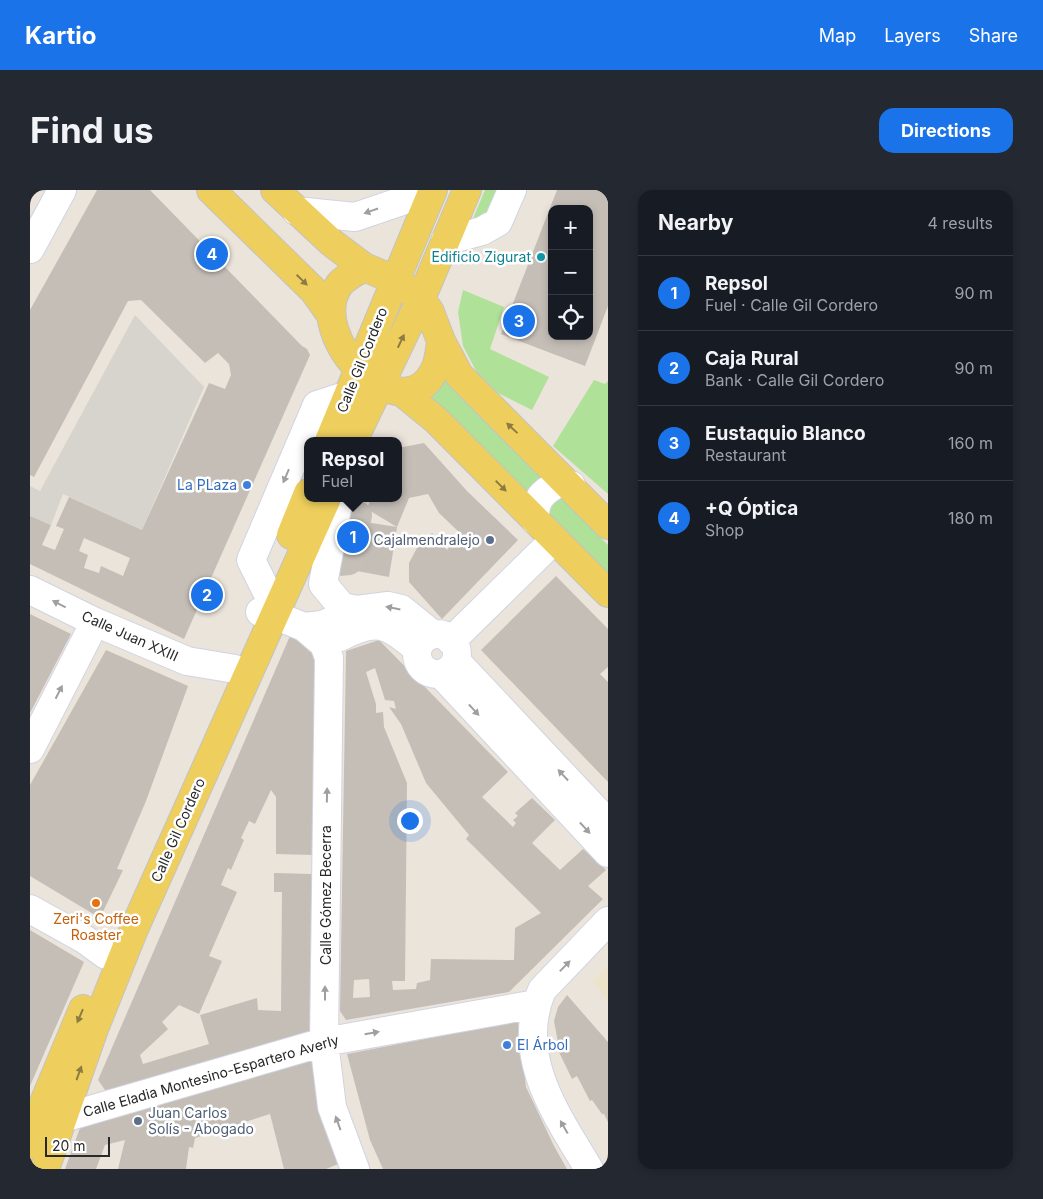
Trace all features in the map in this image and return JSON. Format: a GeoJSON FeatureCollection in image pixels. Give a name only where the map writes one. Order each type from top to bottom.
{"type":"FeatureCollection","features":[{"type":"Feature","properties":{"kind":"main road"},"geometry":{"type":"LineString","coordinates":[[211,190],[314,291],[331,315],[338,342],[357,369],[392,389],[436,420],[608,593]]}},
{"type":"Feature","properties":{"kind":"main road"},"geometry":{"type":"LineString","coordinates":[[275,190],[332,243],[364,268],[395,280],[421,298],[430,312],[441,341],[459,375],[608,525]]}},
{"type":"Feature","properties":{"kind":"main road","name":"Calle Gil Cordero"},"geometry":{"type":"LineString","coordinates":[[331,437],[357,369],[433,190]]}},
{"type":"Feature","properties":{"kind":"main road","name":"Calle Gil Cordero"},"geometry":{"type":"LineString","coordinates":[[356,437],[392,389],[421,298],[467,190]]}},
{"type":"Feature","properties":{"kind":"main road"},"geometry":{"type":"LineString","coordinates":[[331,315],[339,286],[364,268]]}},
{"type":"Feature","properties":{"kind":"main road"},"geometry":{"type":"LineString","coordinates":[[392,389],[417,390],[435,371],[441,341]]}},
{"type":"Feature","properties":{"kind":"main road","name":"Calle Gil Cordero"},"geometry":{"type":"LineString","coordinates":[[45,1169],[94,1029],[267,607],[305,502]]}},
{"type":"Feature","properties":{"kind":"main road","name":"Calle Gil Cordero"},"geometry":{"type":"LineString","coordinates":[[30,1145],[45,1100],[106,955],[235,669],[267,607],[293,576],[325,502]]}},
{"type":"Feature","properties":{"kind":"street"},"geometry":{"type":"LineString","coordinates":[[30,249],[38,214],[62,190]]}},
{"type":"Feature","properties":{"kind":"street"},"geometry":{"type":"LineString","coordinates":[[296,211],[355,216],[402,200],[414,190]]}},
{"type":"Feature","properties":{"kind":"street"},"geometry":{"type":"LineString","coordinates":[[445,241],[482,232],[498,222],[512,190]]}},
{"type":"Feature","properties":{"kind":"street"},"geometry":{"type":"LineString","coordinates":[[330,658],[324,644],[304,627],[267,607],[251,560],[317,405],[348,395]]}},
{"type":"Feature","properties":{"kind":"street"},"geometry":{"type":"LineString","coordinates":[[535,520],[538,498],[548,489],[559,483],[571,486]]}},
{"type":"Feature","properties":{"kind":"street"},"geometry":{"type":"LineString","coordinates":[[323,584],[338,502]]}},
{"type":"Feature","properties":{"kind":"street"},"geometry":{"type":"LineString","coordinates":[[439,652],[554,540]]}},
{"type":"Feature","properties":{"kind":"street"},"geometry":{"type":"LineString","coordinates":[[293,576],[323,584],[342,607],[357,610]]}},
{"type":"Feature","properties":{"kind":"street","name":"Calle Juan XXIII"},"geometry":{"type":"LineString","coordinates":[[30,590],[95,622],[187,661],[235,669]]}},
{"type":"Feature","properties":{"kind":"street"},"geometry":{"type":"LineString","coordinates":[[304,627],[322,625],[357,610],[388,606],[401,610],[439,652],[608,852]]}},
{"type":"Feature","properties":{"kind":"street"},"geometry":{"type":"LineString","coordinates":[[32,739],[95,622]]}},
{"type":"Feature","properties":{"kind":"street"},"geometry":{"type":"LineString","coordinates":[[330,658],[332,647],[340,637],[369,626],[385,626],[439,652],[608,823]]}},
{"type":"Feature","properties":{"kind":"street","name":"Calle Gómez Becerra"},"geometry":{"type":"LineString","coordinates":[[330,658],[324,1042],[332,1107],[355,1169]]}},
{"type":"Feature","properties":{"kind":"street"},"geometry":{"type":"LineString","coordinates":[[30,909],[84,939],[106,955]]}},
{"type":"Feature","properties":{"kind":"street"},"geometry":{"type":"LineString","coordinates":[[589,1169],[547,1097],[538,1072],[531,1029],[536,1004],[542,990],[608,921]]}},
{"type":"Feature","properties":{"kind":"street","name":"Calle Eladia Montesino-Espartero Averly"},"geometry":{"type":"LineString","coordinates":[[63,1118],[324,1042],[536,1004]]}},
{"type":"Feature","properties":{"kind":"shaded area"},"geometry":{"type":"Polygon","coordinates":[[[135,315],[204,387],[142,530],[63,494],[51,525],[30,516],[30,486],[40,491],[135,315]]]}},
{"type":"Feature","properties":{"kind":"shaded area"},"geometry":{"type":"Polygon","coordinates":[[[608,966],[608,1002],[593,981],[608,966]]]}},
{"type":"Feature","properties":{"kind":"green space"},"geometry":{"type":"Polygon","coordinates":[[[485,190],[499,190],[485,222],[472,221],[485,190]]]}},
{"type":"Feature","properties":{"kind":"green space"},"geometry":{"type":"Polygon","coordinates":[[[463,290],[504,307],[490,349],[549,377],[532,410],[484,386],[463,346],[458,312],[463,290]]]}},
{"type":"Feature","properties":{"kind":"green space"},"geometry":{"type":"Polygon","coordinates":[[[446,377],[476,412],[608,545],[608,577],[430,398],[446,377]]]}},
{"type":"Feature","properties":{"kind":"green space"},"geometry":{"type":"Polygon","coordinates":[[[594,380],[605,384],[608,381],[608,494],[553,446],[594,380]]]}},
{"type":"Feature","properties":{"kind":"building"},"geometry":{"type":"Polygon","coordinates":[[[97,190],[150,190],[307,349],[310,355],[184,639],[30,564],[30,516],[51,525],[42,545],[55,550],[64,529],[56,526],[69,497],[142,530],[209,383],[225,389],[231,375],[229,364],[218,353],[205,363],[141,300],[128,301],[34,477],[30,475],[30,310],[97,190]],[[84,538],[79,551],[88,555],[84,568],[99,573],[101,566],[123,576],[130,558],[84,538]]]}},
{"type":"Feature","properties":{"kind":"building","name":"Edificio Zigurat"},"geometry":{"type":"Polygon","coordinates":[[[557,190],[608,190],[608,306],[585,366],[501,334],[548,213],[548,340],[593,340],[593,205],[551,205],[557,190]]]}},
{"type":"Feature","properties":{"kind":"building"},"geometry":{"type":"Polygon","coordinates":[[[424,443],[467,491],[518,540],[442,619],[409,582],[409,563],[417,548],[432,533],[447,550],[460,533],[439,513],[428,494],[409,498],[397,527],[367,509],[370,502],[402,502],[402,447],[424,443]]]}},
{"type":"Feature","properties":{"kind":"building"},"geometry":{"type":"Polygon","coordinates":[[[334,517],[397,527],[389,577],[325,565],[334,517]]]}},
{"type":"Feature","properties":{"kind":"building"},"geometry":{"type":"Polygon","coordinates":[[[556,576],[608,629],[608,667],[600,674],[608,682],[608,782],[481,650],[556,576]]]}},
{"type":"Feature","properties":{"kind":"building"},"geometry":{"type":"Polygon","coordinates":[[[30,614],[71,634],[30,713],[30,614]]]}},
{"type":"Feature","properties":{"kind":"building"},"geometry":{"type":"Polygon","coordinates":[[[290,636],[316,646],[313,855],[276,854],[276,797],[271,790],[255,824],[249,821],[241,838],[244,840],[231,870],[228,868],[221,885],[237,892],[209,956],[222,961],[199,1014],[179,1005],[162,1022],[168,1029],[140,1055],[143,1064],[209,1044],[200,1015],[257,998],[258,1010],[281,1011],[282,892],[274,892],[274,873],[312,874],[310,1032],[108,1094],[98,1080],[290,636]]]}},
{"type":"Feature","properties":{"kind":"building"},"geometry":{"type":"Polygon","coordinates":[[[379,640],[508,772],[482,797],[513,827],[516,823],[513,820],[518,816],[515,813],[532,798],[555,820],[532,843],[560,870],[583,849],[606,870],[588,886],[603,899],[509,992],[346,1020],[340,1011],[346,651],[379,640]],[[375,668],[366,672],[376,704],[376,713],[383,712],[384,727],[407,783],[405,981],[392,981],[393,990],[416,989],[417,983],[430,980],[431,959],[514,960],[515,928],[541,913],[466,839],[469,835],[426,783],[401,724],[389,707],[396,709],[394,701],[385,700],[375,668]],[[369,979],[354,980],[353,998],[370,997],[369,979]]]}},
{"type":"Feature","properties":{"kind":"building"},"geometry":{"type":"Polygon","coordinates":[[[106,650],[188,686],[146,801],[117,869],[123,870],[100,918],[30,876],[30,785],[106,650]]]}},
{"type":"Feature","properties":{"kind":"building"},"geometry":{"type":"Polygon","coordinates":[[[30,930],[84,962],[30,1086],[30,930]]]}},
{"type":"Feature","properties":{"kind":"building"},"geometry":{"type":"Polygon","coordinates":[[[567,995],[608,1042],[608,1122],[592,1100],[590,1101],[577,1076],[572,1079],[557,1048],[559,1048],[554,1021],[558,1007],[567,995]]]}},
{"type":"Feature","properties":{"kind":"building"},"geometry":{"type":"Polygon","coordinates":[[[518,1021],[526,1087],[567,1169],[383,1169],[370,1140],[347,1054],[518,1021]]]}},
{"type":"Feature","properties":{"kind":"building"},"geometry":{"type":"Polygon","coordinates":[[[315,1053],[346,1161],[326,1169],[284,1169],[270,1114],[195,1138],[193,1148],[189,1147],[186,1169],[118,1169],[125,1140],[105,1145],[96,1169],[65,1169],[80,1128],[315,1053]]]}},
{"type":"Feature","properties":{"kind":"tunnel"},"geometry":{"type":"LineString","coordinates":[[339,562],[349,561],[358,515],[349,510]]}},
{"type":"Feature","properties":{"kind":"place","name":"+Q Óptica"},"geometry":{"type":"Point","coordinates":[212,254]}},
{"type":"Feature","properties":{"kind":"place","name":"Edificio Zigurat"},"geometry":{"type":"Point","coordinates":[541,257]}},
{"type":"Feature","properties":{"kind":"place","name":"Eustaquio Blanco"},"geometry":{"type":"Point","coordinates":[519,321]}},
{"type":"Feature","properties":{"kind":"place","name":"La PLaza"},"geometry":{"type":"Point","coordinates":[247,485]}},
{"type":"Feature","properties":{"kind":"place","name":"Repsol"},"geometry":{"type":"Point","coordinates":[353,537]}},
{"type":"Feature","properties":{"kind":"place","name":"Cajalmendralejo"},"geometry":{"type":"Point","coordinates":[490,540]}},
{"type":"Feature","properties":{"kind":"place","name":"Caja Rural"},"geometry":{"type":"Point","coordinates":[207,595]}},
{"type":"Feature","properties":{"kind":"place","name":"Zeri's Coffee Roaster"},"geometry":{"type":"Point","coordinates":[96,903]}},
{"type":"Feature","properties":{"kind":"place","name":"El Árbol"},"geometry":{"type":"Point","coordinates":[507,1045]}},
{"type":"Feature","properties":{"kind":"place","name":"Juan Carlos Solís - Abogado"},"geometry":{"type":"Point","coordinates":[138,1121]}}]}
